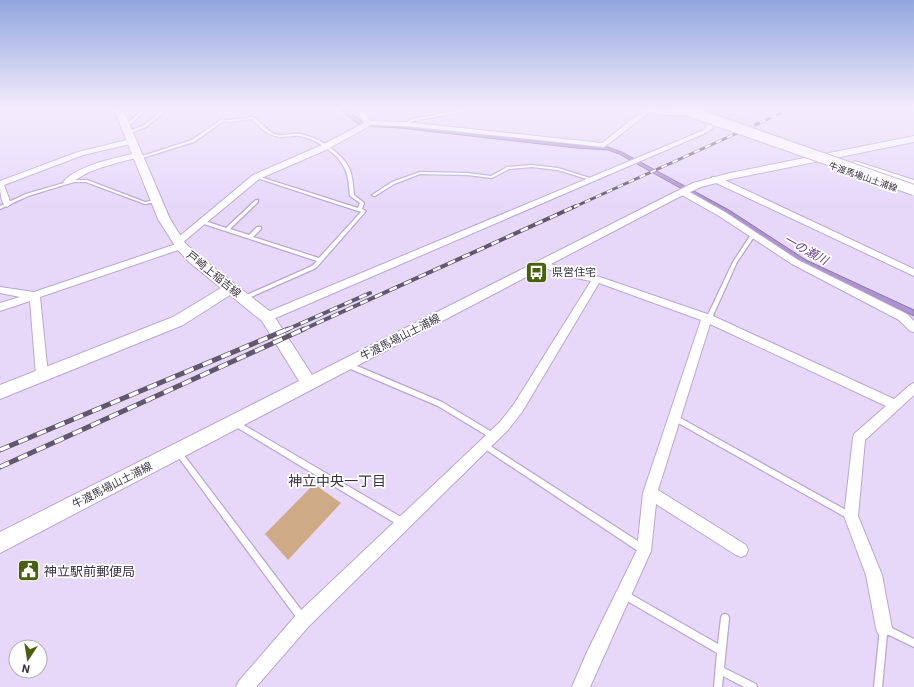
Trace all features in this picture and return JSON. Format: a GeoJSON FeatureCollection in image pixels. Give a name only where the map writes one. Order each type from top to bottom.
{"type":"FeatureCollection","features":[{"type":"Feature","properties":{"kind":"main road","name":"戸崎上稲吉線"},"geometry":{"type":"LineString","coordinates":[[131,141],[164,219],[180,244],[211,274],[267,317],[309,384]]}},
{"type":"Feature","properties":{"kind":"main road"},"geometry":{"type":"LineString","coordinates":[[771,141],[914,190]]}},
{"type":"Feature","properties":{"kind":"main road"},"geometry":{"type":"LineString","coordinates":[[829,155],[903,141]]}},
{"type":"Feature","properties":{"kind":"main road","name":"牛渡馬場山土浦線"},"geometry":{"type":"LineString","coordinates":[[0,543],[683,192],[715,179],[829,155],[914,184]]}},
{"type":"Feature","properties":{"kind":"main road","name":"牛渡馬場山土浦線"},"geometry":{"type":"LineString","coordinates":[[811,159],[914,195]]}},
{"type":"Feature","properties":{"kind":"main road"},"geometry":{"type":"LineString","coordinates":[[0,392],[178,321],[231,288]]}},
{"type":"Feature","properties":{"kind":"street"},"geometry":{"type":"LineString","coordinates":[[3,206],[0,185],[77,154],[104,146],[114,141]]}},
{"type":"Feature","properties":{"kind":"street"},"geometry":{"type":"LineString","coordinates":[[0,307],[180,244],[203,222],[256,177],[335,141]]}},
{"type":"Feature","properties":{"kind":"street"},"geometry":{"type":"LineString","coordinates":[[567,141],[604,145],[609,141]]}},
{"type":"Feature","properties":{"kind":"street"},"geometry":{"type":"LineString","coordinates":[[267,317],[682,141]]}},
{"type":"Feature","properties":{"kind":"street"},"geometry":{"type":"LineString","coordinates":[[67,182],[71,178],[98,166],[137,157]]}},
{"type":"Feature","properties":{"kind":"street"},"geometry":{"type":"LineString","coordinates":[[715,179],[914,273]]}},
{"type":"Feature","properties":{"kind":"street"},"geometry":{"type":"LineString","coordinates":[[683,192],[754,234],[800,265],[903,317],[914,328]]}},
{"type":"Feature","properties":{"kind":"street"},"geometry":{"type":"LineString","coordinates":[[542,264],[574,275],[597,279],[709,319],[895,405]]}},
{"type":"Feature","properties":{"kind":"street"},"geometry":{"type":"LineString","coordinates":[[245,687],[303,620],[489,441],[518,408],[597,279]]}},
{"type":"Feature","properties":{"kind":"street"},"geometry":{"type":"LineString","coordinates":[[0,290],[35,295]]}},
{"type":"Feature","properties":{"kind":"street"},"geometry":{"type":"LineString","coordinates":[[35,295],[42,375]]}},
{"type":"Feature","properties":{"kind":"street"},"geometry":{"type":"LineString","coordinates":[[581,687],[593,658],[644,550],[650,493],[705,322],[709,319]]}},
{"type":"Feature","properties":{"kind":"street"},"geometry":{"type":"LineString","coordinates":[[884,628],[874,575],[851,516],[859,438],[914,388]]}},
{"type":"Feature","properties":{"kind":"street"},"geometry":{"type":"LineString","coordinates":[[650,493],[741,550]]}},
{"type":"Feature","properties":{"kind":"lane"},"geometry":{"type":"LineString","coordinates":[[137,157],[193,141]]}},
{"type":"Feature","properties":{"kind":"lane"},"geometry":{"type":"LineString","coordinates":[[313,141],[326,146],[337,154],[350,176],[352,196],[362,203],[359,210]]}},
{"type":"Feature","properties":{"kind":"lane"},"geometry":{"type":"LineString","coordinates":[[374,194],[393,183],[420,173],[467,174],[492,177],[508,168],[532,166],[558,169],[591,179]]}},
{"type":"Feature","properties":{"kind":"lane"},"geometry":{"type":"LineString","coordinates":[[244,298],[314,267],[364,212],[256,177]]}},
{"type":"Feature","properties":{"kind":"lane"},"geometry":{"type":"LineString","coordinates":[[3,206],[27,195],[74,181],[86,181],[144,203],[156,201]]}},
{"type":"Feature","properties":{"kind":"lane"},"geometry":{"type":"LineString","coordinates":[[227,230],[257,201]]}},
{"type":"Feature","properties":{"kind":"lane"},"geometry":{"type":"LineString","coordinates":[[203,222],[320,260]]}},
{"type":"Feature","properties":{"kind":"lane"},"geometry":{"type":"LineString","coordinates":[[250,237],[260,228]]}},
{"type":"Feature","properties":{"kind":"lane"},"geometry":{"type":"LineString","coordinates":[[709,319],[735,262],[754,234]]}},
{"type":"Feature","properties":{"kind":"lane"},"geometry":{"type":"LineString","coordinates":[[347,364],[440,404],[489,441],[644,550]]}},
{"type":"Feature","properties":{"kind":"lane"},"geometry":{"type":"LineString","coordinates":[[675,418],[851,516]]}},
{"type":"Feature","properties":{"kind":"lane"},"geometry":{"type":"LineString","coordinates":[[234,423],[404,523]]}},
{"type":"Feature","properties":{"kind":"lane"},"geometry":{"type":"LineString","coordinates":[[178,452],[303,620]]}},
{"type":"Feature","properties":{"kind":"lane"},"geometry":{"type":"LineString","coordinates":[[623,594],[722,651]]}},
{"type":"Feature","properties":{"kind":"lane"},"geometry":{"type":"LineString","coordinates":[[718,687],[725,618]]}},
{"type":"Feature","properties":{"kind":"lane"},"geometry":{"type":"LineString","coordinates":[[878,687],[884,628],[914,643]]}},
{"type":"Feature","properties":{"kind":"lane"},"geometry":{"type":"LineString","coordinates":[[720,670],[752,687]]}},
{"type":"Feature","properties":{"kind":"shaded area","name":"一の瀬川"},"geometry":{"type":"Polygon","coordinates":[[[515,141],[541,141],[608,147],[622,152],[729,210],[806,260],[914,310],[914,316],[801,263],[691,194],[619,154],[608,150],[515,141]]]}},
{"type":"Feature","properties":{"kind":"shaded area"},"geometry":{"type":"Polygon","coordinates":[[[314,484],[341,503],[288,560],[265,534],[314,484]]]}},
{"type":"Feature","properties":{"kind":"railway"},"geometry":{"type":"LineString","coordinates":[[574,207],[719,141]]}},
{"type":"Feature","properties":{"kind":"railway"},"geometry":{"type":"LineString","coordinates":[[302,330],[576,206]]}},
{"type":"Feature","properties":{"kind":"railway"},"geometry":{"type":"LineString","coordinates":[[286,330],[370,293]]}},
{"type":"Feature","properties":{"kind":"railway"},"geometry":{"type":"LineString","coordinates":[[0,450],[288,329]]}},
{"type":"Feature","properties":{"kind":"railway"},"geometry":{"type":"LineString","coordinates":[[0,467],[304,329]]}},
{"type":"Feature","properties":{"kind":"place","name":"県営住宅"},"geometry":{"type":"Point","coordinates":[536,272]}},
{"type":"Feature","properties":{"kind":"place","name":"神立駅前郵便局"},"geometry":{"type":"Point","coordinates":[28,571]}},
{"type":"Feature","properties":{"kind":"district","name":"神立中央一丁目"},"geometry":{"type":"Point","coordinates":[337,481]}}]}
